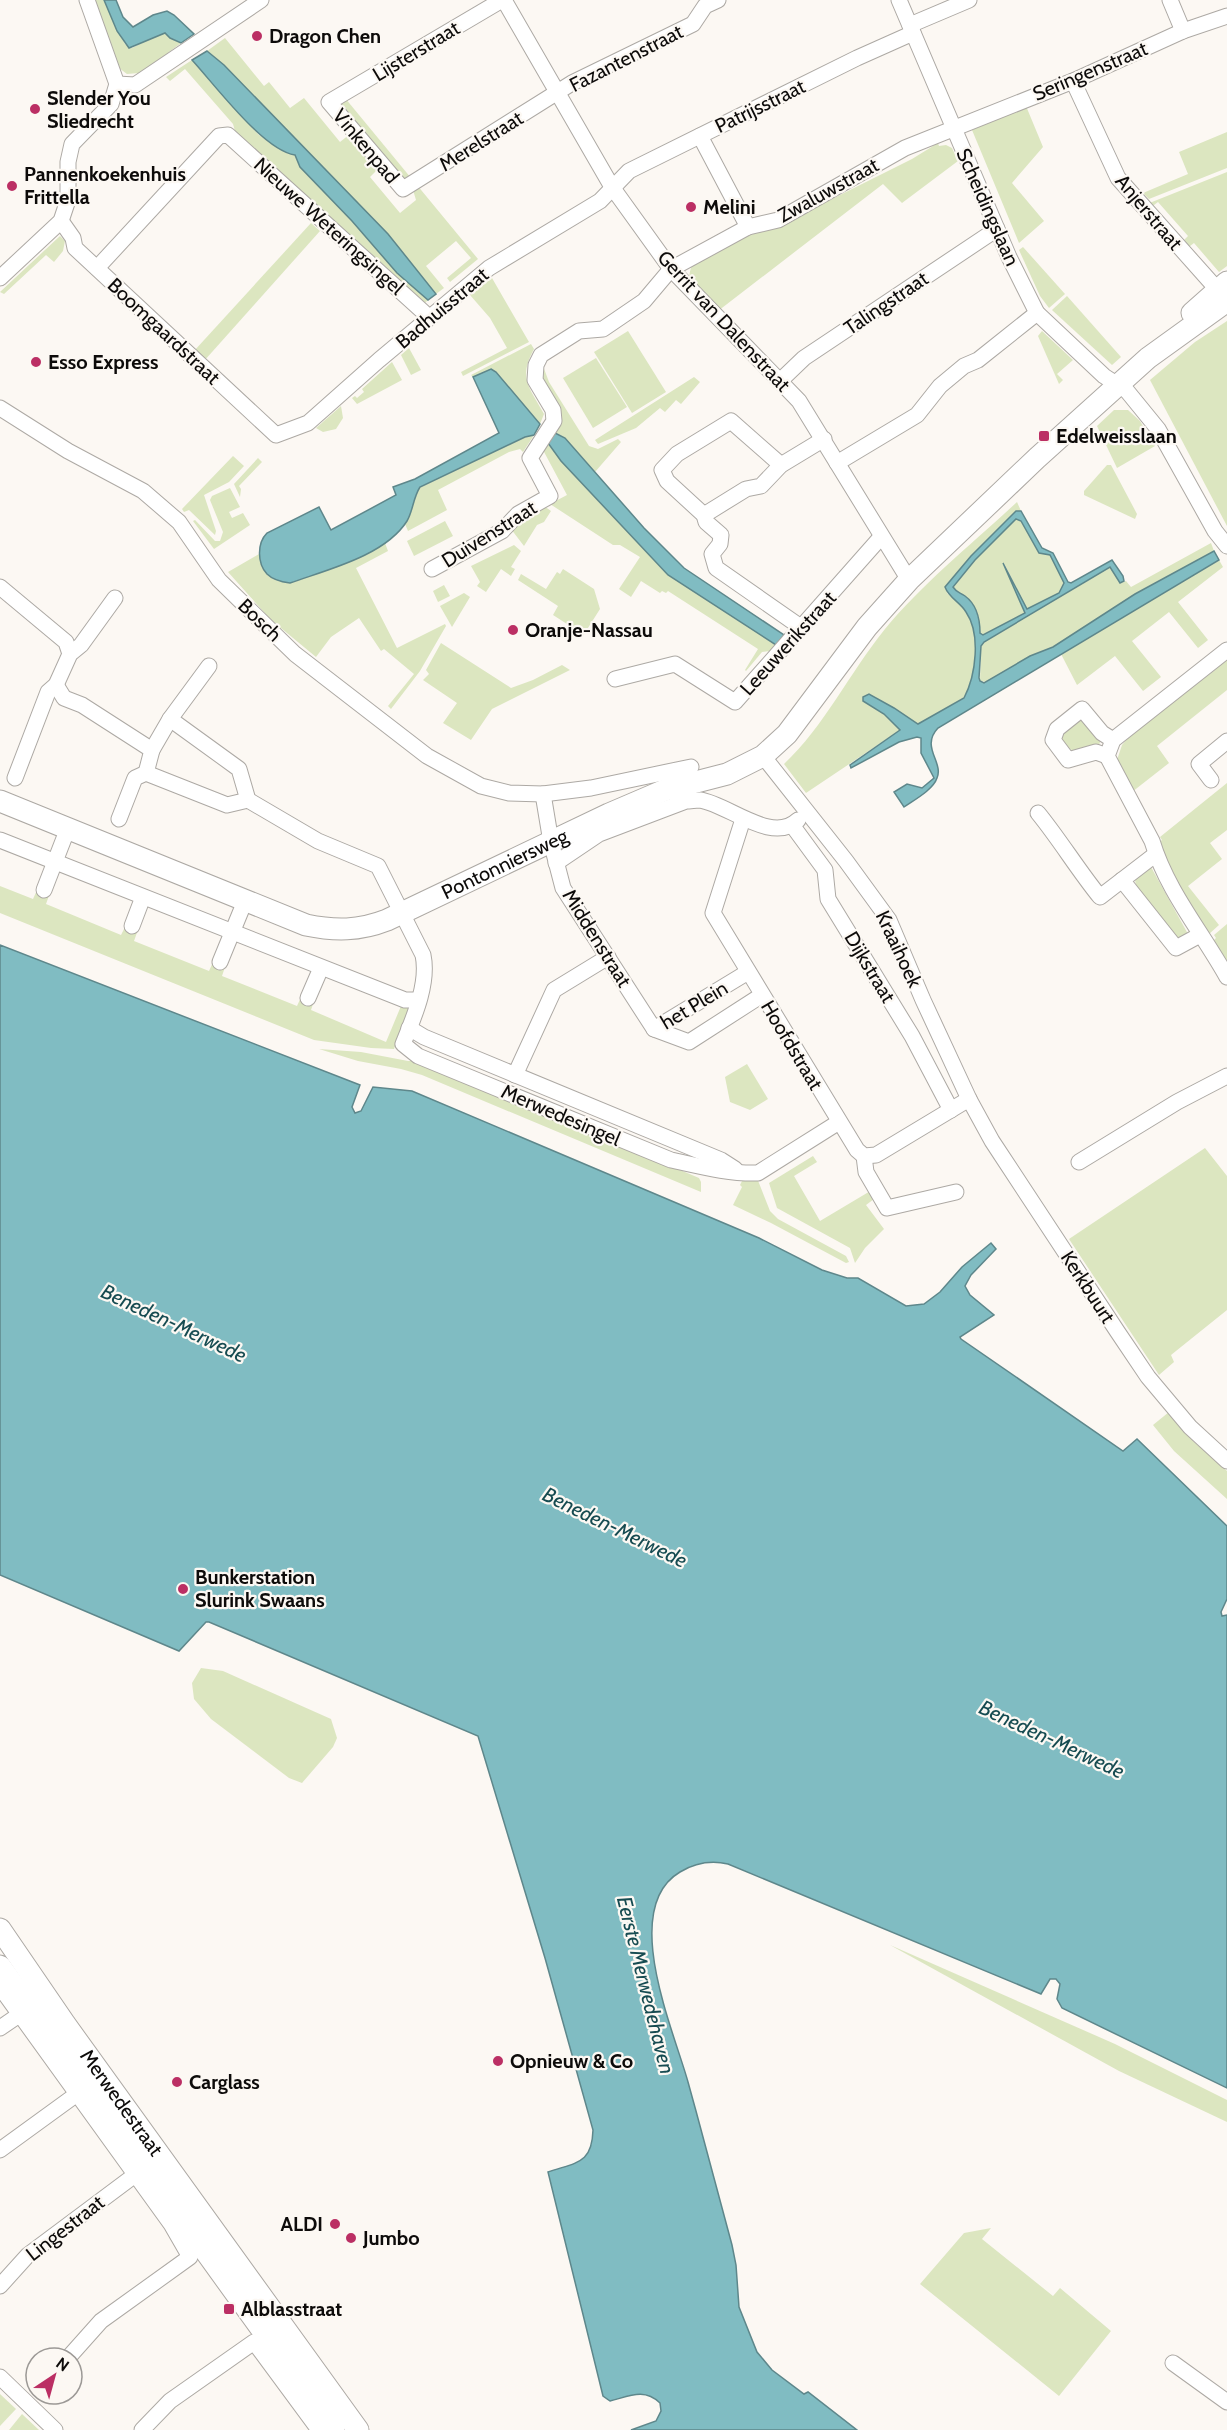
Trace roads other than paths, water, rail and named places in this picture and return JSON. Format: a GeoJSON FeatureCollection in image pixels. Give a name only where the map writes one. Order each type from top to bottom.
{"type":"FeatureCollection","features":[{"type":"Feature","properties":{"kind":"street"},"geometry":{"type":"LineString","coordinates":[[0,278],[61,221],[68,200],[68,162],[72,144],[111,104],[117,84],[87,0]]}},
{"type":"Feature","properties":{"kind":"street"},"geometry":{"type":"LineString","coordinates":[[117,84],[135,86],[261,0]]}},
{"type":"Feature","properties":{"kind":"street","name":"Gerrit van Dalenstraat"},"geometry":{"type":"LineString","coordinates":[[503,0],[612,187],[671,269],[799,401],[909,580]]}},
{"type":"Feature","properties":{"kind":"street","name":"Lijsterstraat"},"geometry":{"type":"LineString","coordinates":[[329,102],[503,0]]}},
{"type":"Feature","properties":{"kind":"street","name":"Fazantenstraat"},"geometry":{"type":"LineString","coordinates":[[559,93],[572,83],[618,59],[643,50],[693,24],[705,6],[718,0]]}},
{"type":"Feature","properties":{"kind":"street","name":"Scheidingslaan"},"geometry":{"type":"LineString","coordinates":[[899,0],[997,229],[1037,313],[1104,375],[1127,391],[1158,429],[1215,531],[1227,546]]}},
{"type":"Feature","properties":{"kind":"street","name":"Patrijsstraat"},"geometry":{"type":"LineString","coordinates":[[612,187],[629,171],[969,0]]}},
{"type":"Feature","properties":{"kind":"street"},"geometry":{"type":"LineString","coordinates":[[1170,0],[1183,32]]}},
{"type":"Feature","properties":{"kind":"street","name":"Seringenstraat"},"geometry":{"type":"LineString","coordinates":[[954,127],[1073,81],[1183,32],[1227,16]]}},
{"type":"Feature","properties":{"kind":"street","name":"Anjerstraat"},"geometry":{"type":"LineString","coordinates":[[1073,81],[1118,178],[1224,293]]}},
{"type":"Feature","properties":{"kind":"street","name":"Merelstraat"},"geometry":{"type":"LineString","coordinates":[[402,189],[559,93]]}},
{"type":"Feature","properties":{"kind":"street","name":"Vinkenpad"},"geometry":{"type":"LineString","coordinates":[[329,102],[402,189]]}},
{"type":"Feature","properties":{"kind":"street","name":"Zwaluwstraat"},"geometry":{"type":"LineString","coordinates":[[671,269],[748,227],[778,220],[899,151],[954,127]]}},
{"type":"Feature","properties":{"kind":"street","name":"Nieuwe Weteringsingel"},"geometry":{"type":"LineString","coordinates":[[97,268],[219,136],[228,135],[430,318]]}},
{"type":"Feature","properties":{"kind":"street"},"geometry":{"type":"LineString","coordinates":[[700,136],[748,227]]}},
{"type":"Feature","properties":{"kind":"street","name":"Badhuisstraat"},"geometry":{"type":"LineString","coordinates":[[276,435],[308,423],[489,268],[600,201],[612,187]]}},
{"type":"Feature","properties":{"kind":"street","name":"Boomgaardstraat"},"geometry":{"type":"LineString","coordinates":[[61,221],[73,237],[75,248],[276,435]]}},
{"type":"Feature","properties":{"kind":"street","name":"Talingstraat"},"geometry":{"type":"LineString","coordinates":[[780,381],[804,358],[997,229]]}},
{"type":"Feature","properties":{"kind":"street","name":"Duivenstraat"},"geometry":{"type":"LineString","coordinates":[[432,570],[502,531],[518,514],[550,496],[530,458],[554,421],[553,410],[535,380],[536,365],[541,355],[579,331],[603,329],[644,301],[671,269]]}},
{"type":"Feature","properties":{"kind":"street"},"geometry":{"type":"LineString","coordinates":[[763,756],[787,734],[867,627],[909,580],[1148,358],[1154,349],[1224,293]]}},
{"type":"Feature","properties":{"kind":"street"},"geometry":{"type":"LineString","coordinates":[[837,463],[917,415],[940,386],[964,366],[978,360],[1037,313]]}},
{"type":"Feature","properties":{"kind":"street","name":"Bosch"},"geometry":{"type":"LineString","coordinates":[[0,408],[68,451],[143,492],[179,522],[219,580],[296,654],[427,756],[481,786],[509,793],[543,794]]}},
{"type":"Feature","properties":{"kind":"street"},"geometry":{"type":"LineString","coordinates":[[781,465],[731,421],[677,454],[662,470],[666,482],[704,515],[706,522],[721,535],[720,544],[712,554],[716,568],[802,628]]}},
{"type":"Feature","properties":{"kind":"street"},"geometry":{"type":"LineString","coordinates":[[704,515],[746,489],[760,486],[781,465],[824,439]]}},
{"type":"Feature","properties":{"kind":"street","name":"Leeuwerikstraat"},"geometry":{"type":"LineString","coordinates":[[615,679],[675,664],[735,702],[881,537]]}},
{"type":"Feature","properties":{"kind":"street"},"geometry":{"type":"LineString","coordinates":[[0,587],[66,642],[70,654]]}},
{"type":"Feature","properties":{"kind":"street"},"geometry":{"type":"LineString","coordinates":[[15,778],[48,692],[56,685],[70,654],[81,645],[115,598]]}},
{"type":"Feature","properties":{"kind":"street"},"geometry":{"type":"LineString","coordinates":[[1107,756],[1113,740],[1227,650]]}},
{"type":"Feature","properties":{"kind":"street"},"geometry":{"type":"LineString","coordinates":[[146,774],[152,750],[170,719],[209,666]]}},
{"type":"Feature","properties":{"kind":"street"},"geometry":{"type":"LineString","coordinates":[[56,685],[64,698],[82,705],[152,750]]}},
{"type":"Feature","properties":{"kind":"street"},"geometry":{"type":"LineString","coordinates":[[1113,740],[1102,733],[1082,709],[1057,729],[1053,740],[1068,760],[1096,752],[1107,756],[1152,841],[1156,854],[1200,935],[1210,947],[1227,977]]}},
{"type":"Feature","properties":{"kind":"street"},"geometry":{"type":"LineString","coordinates":[[119,819],[135,778],[146,774],[227,805],[248,800],[239,769],[170,719]]}},
{"type":"Feature","properties":{"kind":"street"},"geometry":{"type":"LineString","coordinates":[[1211,780],[1199,764],[1227,741]]}},
{"type":"Feature","properties":{"kind":"street","name":"Kraaihoek"},"geometry":{"type":"LineString","coordinates":[[763,756],[889,920],[969,1099]]}},
{"type":"Feature","properties":{"kind":"street","name":"Pontonniersweg"},"geometry":{"type":"LineString","coordinates":[[0,801],[306,925],[344,931],[373,926],[554,853],[665,790],[727,774],[763,756]]}},
{"type":"Feature","properties":{"kind":"street"},"geometry":{"type":"LineString","coordinates":[[543,794],[591,788],[691,767]]}},
{"type":"Feature","properties":{"kind":"street","name":"Middenstraat"},"geometry":{"type":"LineString","coordinates":[[543,794],[563,888],[654,1029]]}},
{"type":"Feature","properties":{"kind":"street","name":"Merwedesingel"},"geometry":{"type":"LineString","coordinates":[[248,800],[318,841],[378,866],[423,955],[426,967],[425,982],[403,1044],[418,1056],[670,1160],[742,1173],[758,1173],[839,1122]]}},
{"type":"Feature","properties":{"kind":"street"},"geometry":{"type":"LineString","coordinates":[[554,853],[686,801],[701,800],[743,819],[779,828],[792,825],[807,811]]}},
{"type":"Feature","properties":{"kind":"street"},"geometry":{"type":"LineString","coordinates":[[1038,813],[1064,846],[1075,867],[1100,897],[1156,854]]}},
{"type":"Feature","properties":{"kind":"street","name":"Hoofdstraat"},"geometry":{"type":"LineString","coordinates":[[743,819],[713,913],[839,1122],[857,1150],[864,1156]]}},
{"type":"Feature","properties":{"kind":"street","name":"Dijkstraat"},"geometry":{"type":"LineString","coordinates":[[792,825],[825,870],[828,899],[912,1036],[951,1110]]}},
{"type":"Feature","properties":{"kind":"street"},"geometry":{"type":"LineString","coordinates":[[44,890],[68,828]]}},
{"type":"Feature","properties":{"kind":"street"},"geometry":{"type":"LineString","coordinates":[[0,840],[405,1000],[418,999]]}},
{"type":"Feature","properties":{"kind":"street"},"geometry":{"type":"LineString","coordinates":[[1122,880],[1176,948],[1200,935]]}},
{"type":"Feature","properties":{"kind":"street"},"geometry":{"type":"LineString","coordinates":[[132,926],[143,897]]}},
{"type":"Feature","properties":{"kind":"street"},"geometry":{"type":"LineString","coordinates":[[220,962],[245,901]]}},
{"type":"Feature","properties":{"kind":"street"},"geometry":{"type":"LineString","coordinates":[[516,1075],[554,990],[608,957]]}},
{"type":"Feature","properties":{"kind":"street"},"geometry":{"type":"LineString","coordinates":[[308,998],[321,968]]}},
{"type":"Feature","properties":{"kind":"street","name":"het Plein"},"geometry":{"type":"LineString","coordinates":[[654,1029],[748,972]]}},
{"type":"Feature","properties":{"kind":"street","name":"het Plein"},"geometry":{"type":"LineString","coordinates":[[654,1029],[689,1042],[762,995]]}},
{"type":"Feature","properties":{"kind":"street","name":"Merwedesingel"},"geometry":{"type":"LineString","coordinates":[[409,1028],[424,1037],[721,1160],[742,1173]]}},
{"type":"Feature","properties":{"kind":"street"},"geometry":{"type":"LineString","coordinates":[[1079,1162],[1177,1102],[1227,1076]]}},
{"type":"Feature","properties":{"kind":"street"},"geometry":{"type":"LineString","coordinates":[[956,1192],[887,1208],[866,1172],[864,1156],[876,1155],[969,1099]]}},
{"type":"Feature","properties":{"kind":"street","name":"Kerkbuurt"},"geometry":{"type":"LineString","coordinates":[[969,1099],[992,1141],[1148,1377],[1190,1427],[1227,1461]]}},
{"type":"Feature","properties":{"kind":"street","name":"Merwedestraat"},"geometry":{"type":"LineString","coordinates":[[0,1929],[49,2018],[191,2232],[237,2278],[288,2376],[310,2427]]}},
{"type":"Feature","properties":{"kind":"street","name":"Merwedestraat"},"geometry":{"type":"LineString","coordinates":[[0,1966],[49,2018],[237,2278],[358,2430]]}},
{"type":"Feature","properties":{"kind":"street","name":"Merwedestraat"},"geometry":{"type":"LineString","coordinates":[[0,1987],[171,2224],[190,2257],[101,2321],[79,2346]]}},
{"type":"Feature","properties":{"kind":"street"},"geometry":{"type":"LineString","coordinates":[[0,2028],[20,2014]]}},
{"type":"Feature","properties":{"kind":"street"},"geometry":{"type":"LineString","coordinates":[[0,2150],[77,2094]]}},
{"type":"Feature","properties":{"kind":"street","name":"Lingestraat"},"geometry":{"type":"LineString","coordinates":[[0,2286],[28,2255],[135,2175]]}},
{"type":"Feature","properties":{"kind":"street"},"geometry":{"type":"LineString","coordinates":[[171,2224],[191,2232]]}},
{"type":"Feature","properties":{"kind":"street","name":"Merwedestraat"},"geometry":{"type":"LineString","coordinates":[[142,2430],[170,2401],[254,2342],[288,2376],[334,2430]]}},
{"type":"Feature","properties":{"kind":"street"},"geometry":{"type":"LineString","coordinates":[[1173,2363],[1227,2402]]}},
{"type":"Feature","properties":{"kind":"street"},"geometry":{"type":"LineString","coordinates":[[0,2377],[24,2393]]}},
{"type":"Feature","properties":{"kind":"street"},"geometry":{"type":"LineString","coordinates":[[38,2406],[55,2430]]}},
{"type":"Feature","properties":{"kind":"water"},"geometry":{"type":"Polygon","coordinates":[[[104,0],[116,0],[123,17],[133,27],[153,15],[167,11],[194,34],[181,43],[165,33],[129,48],[117,31],[104,0]]]}},
{"type":"Feature","properties":{"kind":"water"},"geometry":{"type":"Polygon","coordinates":[[[207,51],[224,65],[388,234],[436,294],[428,300],[397,273],[352,221],[300,167],[295,155],[282,151],[269,142],[240,115],[192,60],[207,51]]]}},
{"type":"Feature","properties":{"kind":"water"},"geometry":{"type":"Polygon","coordinates":[[[491,369],[540,424],[534,435],[525,437],[420,487],[407,521],[397,533],[370,553],[290,583],[272,578],[267,574],[261,564],[260,547],[267,533],[319,507],[331,530],[396,495],[393,487],[415,479],[499,433],[473,377],[491,369]]]}},
{"type":"Feature","properties":{"kind":"water"},"geometry":{"type":"Polygon","coordinates":[[[555,433],[565,438],[644,528],[684,568],[784,635],[776,645],[668,575],[561,461],[548,443],[555,433]]]}},
{"type":"Feature","properties":{"kind":"water"},"geometry":{"type":"Polygon","coordinates":[[[1016,511],[1021,511],[1042,548],[1053,553],[1068,582],[1071,583],[1112,560],[1124,581],[1120,583],[1110,567],[984,642],[981,646],[979,678],[984,683],[1030,656],[1053,647],[1135,594],[1214,551],[1219,560],[938,728],[931,742],[938,766],[937,778],[927,791],[904,807],[894,792],[907,784],[922,788],[934,778],[921,753],[921,738],[899,742],[851,768],[850,765],[900,730],[884,714],[863,701],[863,697],[869,694],[918,724],[964,698],[974,666],[974,631],[966,612],[945,587],[971,556],[1016,511]],[[1016,519],[975,560],[953,587],[972,603],[978,617],[980,633],[983,635],[1025,613],[1003,563],[1027,609],[1059,593],[1064,583],[1050,555],[1039,553],[1021,521],[1016,519]]]}},
{"type":"Feature","properties":{"kind":"water"},"geometry":{"type":"Polygon","coordinates":[[[0,945],[360,1085],[352,1107],[355,1113],[361,1111],[373,1087],[412,1091],[759,1238],[822,1270],[847,1278],[858,1278],[906,1306],[924,1304],[940,1292],[962,1267],[991,1243],[996,1249],[971,1275],[965,1286],[970,1295],[994,1315],[960,1337],[961,1339],[1123,1451],[1137,1439],[1227,1526],[1227,1599],[1221,1612],[1222,1616],[1227,1615],[1227,2088],[1062,2008],[1057,1999],[1060,1984],[1056,1979],[1050,1979],[1041,1994],[728,1864],[709,1862],[691,1866],[680,1872],[662,1889],[654,1913],[652,1941],[656,1971],[663,2003],[688,2082],[732,2245],[739,2307],[757,2352],[772,2370],[804,2394],[808,2392],[857,2430],[631,2430],[656,2421],[661,2411],[660,2403],[642,2394],[610,2401],[603,2396],[548,2172],[575,2163],[586,2156],[590,2150],[593,2130],[545,1958],[478,1736],[209,1622],[206,1622],[179,1651],[0,1575],[0,945]]]}},
{"type":"Feature","properties":{"kind":"place","name":"Dragon Chen"},"geometry":{"type":"Point","coordinates":[257,36]}},
{"type":"Feature","properties":{"kind":"place","name":"Slender You Sliedrecht"},"geometry":{"type":"Point","coordinates":[35,109]}},
{"type":"Feature","properties":{"kind":"place","name":"Pannenkoekenhuis Frittella"},"geometry":{"type":"Point","coordinates":[12,186]}},
{"type":"Feature","properties":{"kind":"place","name":"Melini"},"geometry":{"type":"Point","coordinates":[691,207]}},
{"type":"Feature","properties":{"kind":"place","name":"Esso Express"},"geometry":{"type":"Point","coordinates":[36,362]}},
{"type":"Feature","properties":{"kind":"place","name":"Edelweisslaan"},"geometry":{"type":"Point","coordinates":[1044,436]}},
{"type":"Feature","properties":{"kind":"place","name":"Oranje-Nassau"},"geometry":{"type":"Point","coordinates":[513,630]}},
{"type":"Feature","properties":{"kind":"place","name":"Bunkerstation Slurink Swaans"},"geometry":{"type":"Point","coordinates":[183,1589]}},
{"type":"Feature","properties":{"kind":"place","name":"Opnieuw & Co"},"geometry":{"type":"Point","coordinates":[498,2061]}},
{"type":"Feature","properties":{"kind":"place","name":"Carglass"},"geometry":{"type":"Point","coordinates":[177,2082]}},
{"type":"Feature","properties":{"kind":"place","name":"ALDI"},"geometry":{"type":"Point","coordinates":[335,2224]}},
{"type":"Feature","properties":{"kind":"place","name":"Jumbo"},"geometry":{"type":"Point","coordinates":[351,2238]}},
{"type":"Feature","properties":{"kind":"place","name":"Alblasstraat"},"geometry":{"type":"Point","coordinates":[229,2309]}},
{"type":"Feature","properties":{"kind":"water label","name":"Beneden-Merwede"},"geometry":{"type":"Point","coordinates":[174,1323]}},
{"type":"Feature","properties":{"kind":"water label","name":"Beneden-Merwede"},"geometry":{"type":"Point","coordinates":[615,1527]}},
{"type":"Feature","properties":{"kind":"water label","name":"Beneden-Merwede"},"geometry":{"type":"Point","coordinates":[1052,1739]}},
{"type":"Feature","properties":{"kind":"water label","name":"Eerste Merwedehaven"},"geometry":{"type":"Point","coordinates":[646,1985]}}]}
